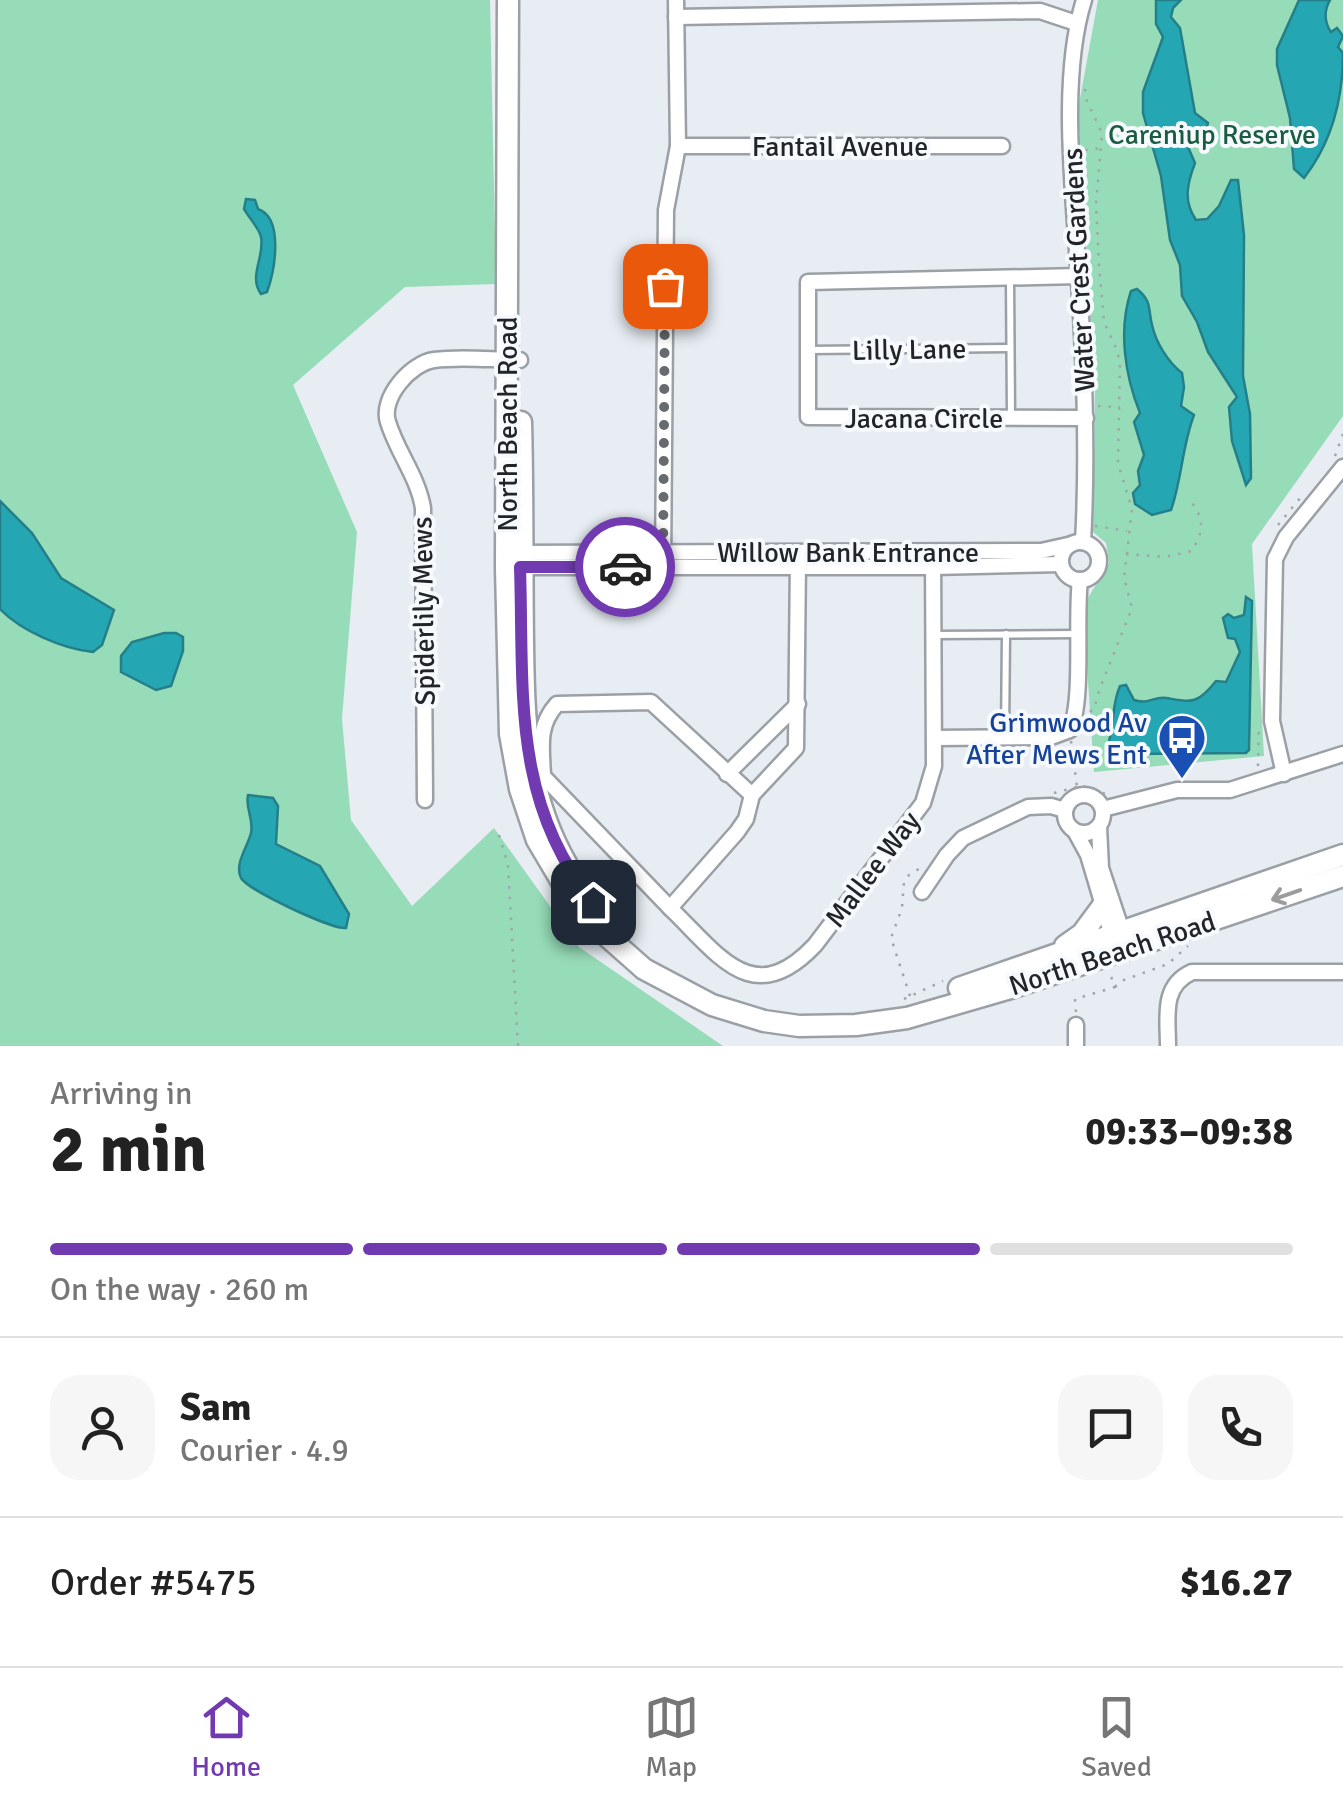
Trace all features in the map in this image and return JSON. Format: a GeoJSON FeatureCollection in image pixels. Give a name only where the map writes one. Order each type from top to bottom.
{"type":"FeatureCollection","features":[{"type":"Feature","properties":{"kind":"main road","name":"North Beach Road"},"geometry":{"type":"LineString","coordinates":[[508,0],[514,360]]}},
{"type":"Feature","properties":{"kind":"main road","name":"North Beach Road"},"geometry":{"type":"LineString","coordinates":[[519,0],[512,757],[538,840],[566,889],[600,930],[665,982],[712,1005],[799,1026],[856,1026],[926,1013],[1343,876]]}},
{"type":"Feature","properties":{"kind":"main road","name":"North Beach Road"},"geometry":{"type":"LineString","coordinates":[[513,560],[528,761],[538,802],[553,838],[583,889],[607,918],[649,956],[726,996],[762,1007],[818,1015],[867,1014],[898,1008],[1051,956],[1118,947],[1343,855]]}},
{"type":"Feature","properties":{"kind":"main road"},"geometry":{"type":"LineString","coordinates":[[1051,956],[1082,934],[1102,907]]}},
{"type":"Feature","properties":{"kind":"street"},"geometry":{"type":"LineString","coordinates":[[663,560],[666,210],[678,146],[676,0]]}},
{"type":"Feature","properties":{"kind":"street","name":"Water Crest Gardens"},"geometry":{"type":"LineString","coordinates":[[1076,543],[1084,524],[1086,412],[1070,152],[1076,23],[1084,0]]}},
{"type":"Feature","properties":{"kind":"street"},"geometry":{"type":"LineString","coordinates":[[676,17],[812,7],[951,6],[1040,11],[1076,23]]}},
{"type":"Feature","properties":{"kind":"street","name":"Fantail Avenue"},"geometry":{"type":"LineString","coordinates":[[678,146],[1002,146]]}},
{"type":"Feature","properties":{"kind":"street","name":"Jacana Circle"},"geometry":{"type":"LineString","coordinates":[[1079,276],[808,282],[808,417],[1011,419],[1086,412]]}},
{"type":"Feature","properties":{"kind":"street","name":"Spiderlily Mews"},"geometry":{"type":"LineString","coordinates":[[425,800],[423,508],[420,492],[386,420],[386,403],[394,389],[430,360],[514,360]]}},
{"type":"Feature","properties":{"kind":"street"},"geometry":{"type":"LineString","coordinates":[[1284,774],[1272,722],[1275,559],[1286,537],[1339,463]]}},
{"type":"Feature","properties":{"kind":"street"},"geometry":{"type":"LineString","coordinates":[[1076,543],[1094,548],[1099,559],[1092,576],[1080,580],[1068,575],[1061,564],[1076,543]]}},
{"type":"Feature","properties":{"kind":"street","name":"Willow Bank Entrance"},"geometry":{"type":"LineString","coordinates":[[933,560],[1041,551],[1076,543]]}},
{"type":"Feature","properties":{"kind":"street","name":"Willow Bank Entrance"},"geometry":{"type":"LineString","coordinates":[[513,560],[933,560],[1061,564]]}},
{"type":"Feature","properties":{"kind":"street"},"geometry":{"type":"LineString","coordinates":[[752,795],[652,702],[557,704],[541,730],[542,776],[670,908],[737,832],[746,819],[752,795],[796,748],[798,560]]}},
{"type":"Feature","properties":{"kind":"street","name":"Mallee Way"},"geometry":{"type":"LineString","coordinates":[[670,908],[724,960],[752,976],[772,976],[796,964],[923,803],[934,766],[933,560]]}},
{"type":"Feature","properties":{"kind":"street"},"geometry":{"type":"LineString","coordinates":[[935,738],[1051,736],[1070,730],[1077,712],[1080,580]]}},
{"type":"Feature","properties":{"kind":"street"},"geometry":{"type":"LineString","coordinates":[[727,774],[798,704]]}},
{"type":"Feature","properties":{"kind":"street"},"geometry":{"type":"LineString","coordinates":[[1118,947],[1088,855],[1076,832],[1068,826],[1065,810],[1072,799],[1084,795],[1104,802],[1177,790],[1230,790],[1343,754]]}},
{"type":"Feature","properties":{"kind":"street"},"geometry":{"type":"LineString","coordinates":[[1104,802],[1101,868],[1118,947]]}},
{"type":"Feature","properties":{"kind":"street"},"geometry":{"type":"LineString","coordinates":[[922,892],[963,838],[1028,807],[1065,810]]}},
{"type":"Feature","properties":{"kind":"street"},"geometry":{"type":"LineString","coordinates":[[1076,832],[1089,833],[1100,826]]}},
{"type":"Feature","properties":{"kind":"street"},"geometry":{"type":"LineString","coordinates":[[1168,1046],[1168,998],[1182,976],[1192,972],[1343,972]]}},
{"type":"Feature","properties":{"kind":"street"},"geometry":{"type":"LineString","coordinates":[[1076,1025],[1076,1046]]}},
{"type":"Feature","properties":{"kind":"lane"},"geometry":{"type":"LineString","coordinates":[[1010,278],[1011,419]]}},
{"type":"Feature","properties":{"kind":"lane","name":"Lilly Lane"},"geometry":{"type":"LineString","coordinates":[[808,350],[1010,348]]}},
{"type":"Feature","properties":{"kind":"lane"},"geometry":{"type":"LineString","coordinates":[[1005,737],[1006,634]]}},
{"type":"Feature","properties":{"kind":"lane"},"geometry":{"type":"LineString","coordinates":[[934,635],[1076,634]]}},
{"type":"Feature","properties":{"kind":"path"},"geometry":{"type":"LineString","coordinates":[[1077,712],[1090,713],[1094,709],[1132,608],[1124,578],[1132,509],[1118,463],[1120,364],[1118,350],[1104,322],[1099,265],[1096,204],[1102,133],[1086,99],[1084,85]]}},
{"type":"Feature","properties":{"kind":"path"},"geometry":{"type":"LineString","coordinates":[[1070,152],[1103,148]]}},
{"type":"Feature","properties":{"kind":"path"},"geometry":{"type":"LineString","coordinates":[[1086,412],[1122,407]]}},
{"type":"Feature","properties":{"kind":"path"},"geometry":{"type":"LineString","coordinates":[[1339,463],[1343,434]]}},
{"type":"Feature","properties":{"kind":"path"},"geometry":{"type":"LineString","coordinates":[[1276,530],[1306,492]]}},
{"type":"Feature","properties":{"kind":"path"},"geometry":{"type":"LineString","coordinates":[[1125,554],[1165,557],[1192,550],[1203,524],[1189,499]]}},
{"type":"Feature","properties":{"kind":"path"},"geometry":{"type":"LineString","coordinates":[[1084,524],[1128,532]]}},
{"type":"Feature","properties":{"kind":"path"},"geometry":{"type":"LineString","coordinates":[[1254,772],[1260,756],[1259,712]]}},
{"type":"Feature","properties":{"kind":"path"},"geometry":{"type":"LineString","coordinates":[[1070,730],[1077,788],[1088,786],[1104,802]]}},
{"type":"Feature","properties":{"kind":"path"},"geometry":{"type":"LineString","coordinates":[[499,835],[508,865],[518,1046]]}},
{"type":"Feature","properties":{"kind":"path"},"geometry":{"type":"LineString","coordinates":[[1076,1025],[1075,999],[1168,964],[1194,939]]}},
{"type":"Feature","properties":{"kind":"path"},"geometry":{"type":"LineString","coordinates":[[1115,987],[1118,947]]}},
{"type":"Feature","properties":{"kind":"green space"},"geometry":{"type":"Polygon","coordinates":[[[0,0],[490,0],[496,284],[405,287],[293,385],[357,532],[342,719],[351,820],[412,906],[494,828],[579,947],[723,1046],[0,1046],[0,0]]]}},
{"type":"Feature","properties":{"kind":"green space","name":"Careniup Reserve"},"geometry":{"type":"Polygon","coordinates":[[[1098,0],[1343,0],[1343,416],[1252,544],[1264,756],[1094,772],[1083,606],[1109,563],[1106,543],[1093,532],[1095,389],[1078,109],[1098,0]]]}},
{"type":"Feature","properties":{"kind":"water"},"geometry":{"type":"Polygon","coordinates":[[[1156,0],[1181,0],[1171,17],[1180,28],[1195,113],[1208,123],[1188,147],[1195,163],[1188,199],[1196,220],[1207,219],[1219,206],[1231,180],[1238,180],[1244,235],[1243,376],[1250,414],[1251,478],[1246,485],[1232,441],[1229,407],[1237,397],[1208,352],[1182,296],[1180,265],[1170,240],[1161,176],[1143,113],[1143,92],[1163,37],[1156,24],[1156,0]]]}},
{"type":"Feature","properties":{"kind":"water"},"geometry":{"type":"Polygon","coordinates":[[[1299,0],[1330,0],[1327,24],[1331,32],[1337,28],[1343,36],[1338,47],[1343,53],[1334,118],[1322,149],[1304,178],[1294,169],[1290,118],[1277,65],[1277,49],[1299,0]]]}},
{"type":"Feature","properties":{"kind":"water"},"geometry":{"type":"Polygon","coordinates":[[[246,199],[255,200],[272,223],[274,233],[273,271],[267,292],[261,294],[256,273],[261,237],[244,209],[246,199]]]}},
{"type":"Feature","properties":{"kind":"water"},"geometry":{"type":"Polygon","coordinates":[[[1137,289],[1147,301],[1160,345],[1182,373],[1181,406],[1194,415],[1171,510],[1152,515],[1135,504],[1133,493],[1140,485],[1138,471],[1144,455],[1134,422],[1140,413],[1130,384],[1124,337],[1131,291],[1137,289]]]}},
{"type":"Feature","properties":{"kind":"water"},"geometry":{"type":"Polygon","coordinates":[[[0,501],[32,533],[61,578],[114,610],[102,645],[93,652],[43,638],[0,609],[0,501]]]}},
{"type":"Feature","properties":{"kind":"water"},"geometry":{"type":"Polygon","coordinates":[[[1246,597],[1252,601],[1249,750],[1128,754],[1115,751],[1108,744],[1120,686],[1126,685],[1134,700],[1188,701],[1199,698],[1216,681],[1226,682],[1240,652],[1235,639],[1228,638],[1223,618],[1228,614],[1234,618],[1244,615],[1246,597]]]}},
{"type":"Feature","properties":{"kind":"water"},"geometry":{"type":"Polygon","coordinates":[[[164,633],[183,637],[183,651],[171,686],[156,690],[121,672],[121,656],[132,642],[164,633]]]}},
{"type":"Feature","properties":{"kind":"water"},"geometry":{"type":"Polygon","coordinates":[[[248,795],[273,798],[278,806],[276,844],[320,866],[349,914],[346,928],[291,908],[241,878],[240,861],[252,828],[248,795]]]}},
{"type":"Feature","properties":{"kind":"way so far"},"geometry":{"type":"LineString","coordinates":[[625,567],[663,567],[665,286]]}},
{"type":"Feature","properties":{"kind":"place","name":"Grimwood Av After Mews Ent"},"geometry":{"type":"Point","coordinates":[1182,780]}},
{"type":"Feature","properties":{"kind":"route"},"geometry":{"type":"LineString","coordinates":[[593,902],[553,838],[532,781],[523,712],[520,567],[625,567]]}}]}
